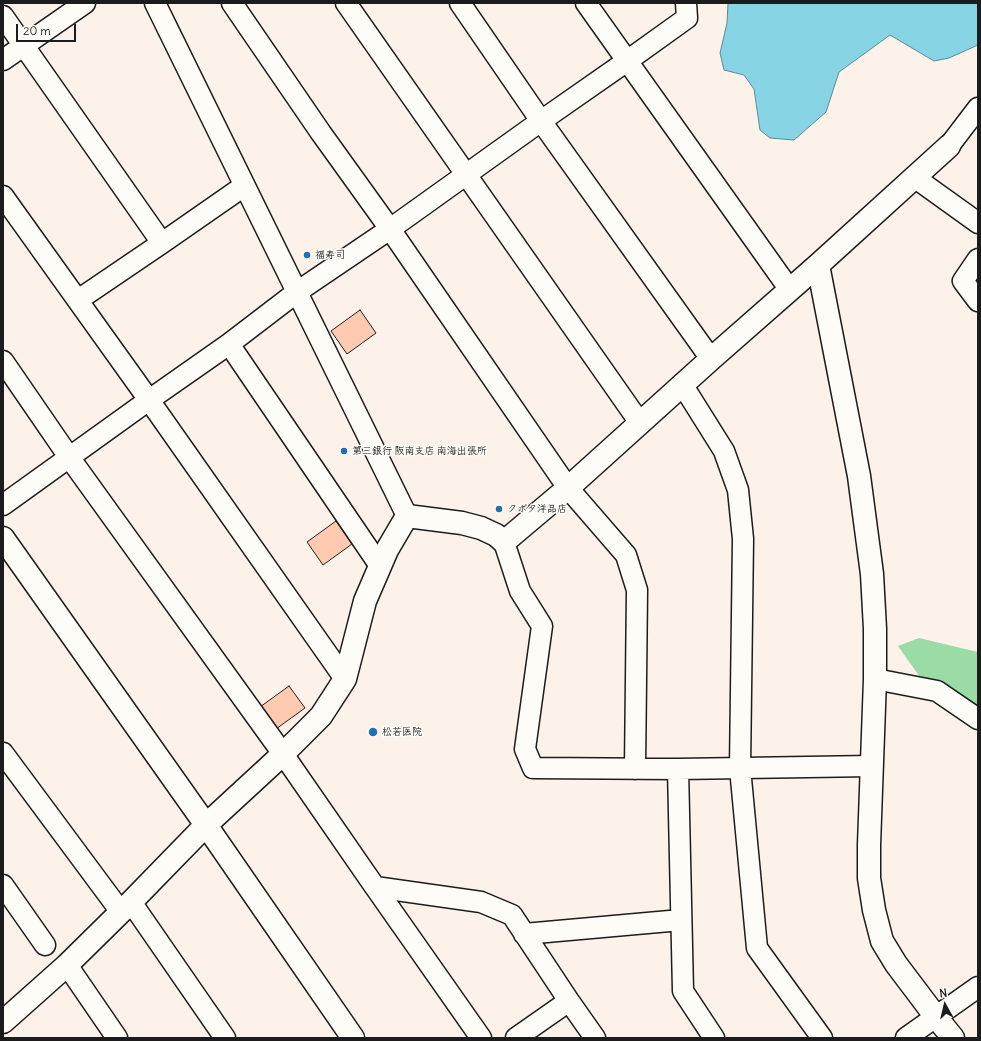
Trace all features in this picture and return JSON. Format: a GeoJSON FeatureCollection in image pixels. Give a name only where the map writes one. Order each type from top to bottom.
{"type":"FeatureCollection","features":[{"type":"Feature","properties":{"kind":"street"},"geometry":{"type":"LineString","coordinates":[[3,60],[85,3]]}},
{"type":"Feature","properties":{"kind":"street"},"geometry":{"type":"LineString","coordinates":[[154,3],[407,516]]}},
{"type":"Feature","properties":{"kind":"street"},"geometry":{"type":"LineString","coordinates":[[232,3],[568,488],[626,555],[637,590],[635,768]]}},
{"type":"Feature","properties":{"kind":"street"},"geometry":{"type":"LineString","coordinates":[[346,3],[640,423]]}},
{"type":"Feature","properties":{"kind":"street"},"geometry":{"type":"LineString","coordinates":[[460,3],[541,121],[711,359]]}},
{"type":"Feature","properties":{"kind":"street"},"geometry":{"type":"LineString","coordinates":[[586,3],[790,290]]}},
{"type":"Feature","properties":{"kind":"street"},"geometry":{"type":"LineString","coordinates":[[3,505],[229,344],[297,292],[390,229],[687,18],[686,3]]}},
{"type":"Feature","properties":{"kind":"street"},"geometry":{"type":"LineString","coordinates":[[3,16],[162,243]]}},
{"type":"Feature","properties":{"kind":"street"},"geometry":{"type":"LineString","coordinates":[[504,542],[568,488],[682,384],[790,290],[949,146],[978,108]]}},
{"type":"Feature","properties":{"kind":"street"},"geometry":{"type":"LineString","coordinates":[[949,146],[978,129]]}},
{"type":"Feature","properties":{"kind":"street"},"geometry":{"type":"LineString","coordinates":[[914,177],[978,223]]}},
{"type":"Feature","properties":{"kind":"street"},"geometry":{"type":"LineString","coordinates":[[78,300],[244,186]]}},
{"type":"Feature","properties":{"kind":"street"},"geometry":{"type":"LineString","coordinates":[[3,196],[149,400],[345,679]]}},
{"type":"Feature","properties":{"kind":"street"},"geometry":{"type":"LineString","coordinates":[[978,259],[963,282],[978,301]]}},
{"type":"Feature","properties":{"kind":"street"},"geometry":{"type":"LineString","coordinates":[[818,265],[859,476],[872,574],[875,628],[875,679],[869,878],[874,910],[882,941],[896,964],[953,1038]]}},
{"type":"Feature","properties":{"kind":"street"},"geometry":{"type":"LineString","coordinates":[[229,344],[380,566]]}},
{"type":"Feature","properties":{"kind":"street"},"geometry":{"type":"LineString","coordinates":[[3,361],[283,754],[481,1038]]}},
{"type":"Feature","properties":{"kind":"street"},"geometry":{"type":"LineString","coordinates":[[682,384],[724,451],[738,490],[743,539],[740,768],[757,948],[822,1038]]}},
{"type":"Feature","properties":{"kind":"street"},"geometry":{"type":"LineString","coordinates":[[407,516],[462,523],[481,528],[496,535],[504,542],[520,591],[542,626],[525,750],[534,768],[678,769],[872,766]]}},
{"type":"Feature","properties":{"kind":"street"},"geometry":{"type":"LineString","coordinates":[[3,1022],[67,965],[206,825],[283,754],[321,716],[345,679],[365,601],[387,550],[407,516]]}},
{"type":"Feature","properties":{"kind":"street"},"geometry":{"type":"LineString","coordinates":[[3,538],[206,825],[354,1038]]}},
{"type":"Feature","properties":{"kind":"street"},"geometry":{"type":"LineString","coordinates":[[875,679],[937,692],[978,719]]}},
{"type":"Feature","properties":{"kind":"street"},"geometry":{"type":"LineString","coordinates":[[3,753],[126,907],[226,1038]]}},
{"type":"Feature","properties":{"kind":"street"},"geometry":{"type":"LineString","coordinates":[[678,769],[683,991],[714,1038]]}},
{"type":"Feature","properties":{"kind":"street"},"geometry":{"type":"LineString","coordinates":[[3,885],[45,945]]}},
{"type":"Feature","properties":{"kind":"street"},"geometry":{"type":"LineString","coordinates":[[375,887],[481,902],[512,915],[568,1001],[595,1038]]}},
{"type":"Feature","properties":{"kind":"street"},"geometry":{"type":"LineString","coordinates":[[524,934],[681,920]]}},
{"type":"Feature","properties":{"kind":"street"},"geometry":{"type":"LineString","coordinates":[[67,965],[117,1038]]}},
{"type":"Feature","properties":{"kind":"street"},"geometry":{"type":"LineString","coordinates":[[906,1038],[978,987]]}},
{"type":"Feature","properties":{"kind":"street"},"geometry":{"type":"LineString","coordinates":[[516,1038],[568,1001]]}},
{"type":"Feature","properties":{"kind":"green space"},"geometry":{"type":"Polygon","coordinates":[[[919,638],[978,652],[978,706],[927,687],[898,646],[919,638]]]}},
{"type":"Feature","properties":{"kind":"water"},"geometry":{"type":"Polygon","coordinates":[[[728,3],[978,3],[978,45],[949,58],[934,61],[890,35],[839,72],[826,112],[794,140],[770,138],[760,130],[754,89],[744,75],[724,70],[720,53],[727,23],[728,3]]]}},
{"type":"Feature","properties":{"kind":"building"},"geometry":{"type":"Polygon","coordinates":[[[360,310],[376,333],[347,354],[331,331],[360,310]]]}},
{"type":"Feature","properties":{"kind":"building"},"geometry":{"type":"Polygon","coordinates":[[[336,521],[352,544],[323,565],[307,542],[336,521]]]}},
{"type":"Feature","properties":{"kind":"building"},"geometry":{"type":"Polygon","coordinates":[[[289,686],[305,708],[276,729],[260,707],[289,686]]]}},
{"type":"Feature","properties":{"kind":"place","name":"福寿司"},"geometry":{"type":"Point","coordinates":[307,255]}},
{"type":"Feature","properties":{"kind":"place","name":"第三銀行 阪南支店 南海出張所"},"geometry":{"type":"Point","coordinates":[344,451]}},
{"type":"Feature","properties":{"kind":"place","name":"クボタ洋品店"},"geometry":{"type":"Point","coordinates":[499,509]}},
{"type":"Feature","properties":{"kind":"place","name":"松若医院"},"geometry":{"type":"Point","coordinates":[373,732]}}]}
